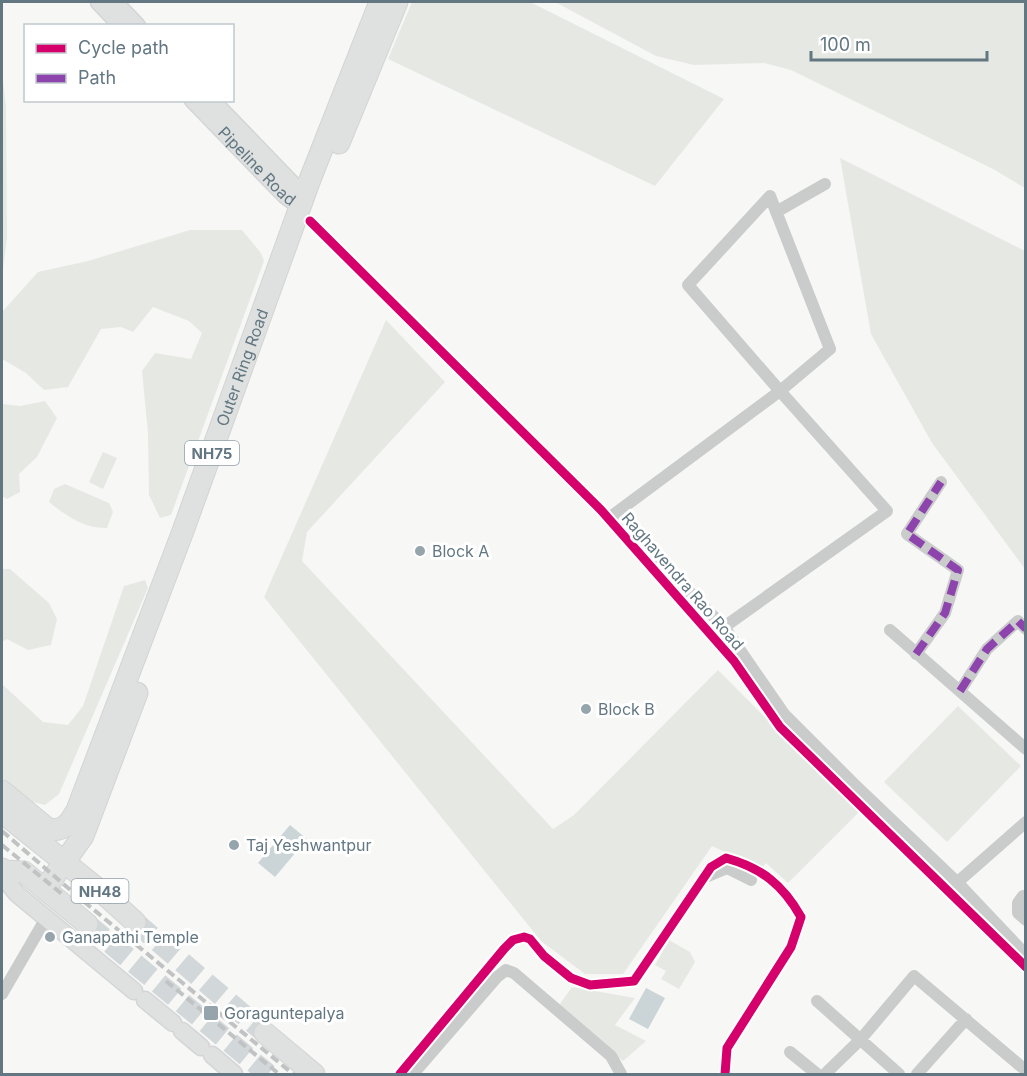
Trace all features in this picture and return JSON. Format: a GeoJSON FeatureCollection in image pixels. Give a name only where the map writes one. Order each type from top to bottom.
{"type":"FeatureCollection","features":[{"type":"Feature","properties":{"kind":"highway","name":"Outer Ring Road"},"geometry":{"type":"LineString","coordinates":[[45,889],[82,836],[108,770],[380,2]]}},
{"type":"Feature","properties":{"kind":"highway","name":"Outer Ring Road"},"geometry":{"type":"LineString","coordinates":[[2,791],[48,829],[55,831],[63,829],[71,822],[305,213],[330,166],[397,2]]}},
{"type":"Feature","properties":{"kind":"highway","name":"NH48"},"geometry":{"type":"LineString","coordinates":[[2,812],[135,922]]}},
{"type":"Feature","properties":{"kind":"highway","name":"NH48"},"geometry":{"type":"LineString","coordinates":[[3,870],[24,872],[87,924]]}},
{"type":"Feature","properties":{"kind":"highway"},"geometry":{"type":"LineString","coordinates":[[265,1033],[314,1074]]}},
{"type":"Feature","properties":{"kind":"main road"},"geometry":{"type":"LineString","coordinates":[[99,2],[119,24]]}},
{"type":"Feature","properties":{"kind":"main road"},"geometry":{"type":"LineString","coordinates":[[114,2],[135,24]]}},
{"type":"Feature","properties":{"kind":"main road","name":"Pipeline Road"},"geometry":{"type":"LineString","coordinates":[[195,102],[260,160],[292,184],[305,213]]}},
{"type":"Feature","properties":{"kind":"main road","name":"Pipeline Road"},"geometry":{"type":"LineString","coordinates":[[213,102],[260,160]]}},
{"type":"Feature","properties":{"kind":"main road"},"geometry":{"type":"LineString","coordinates":[[3,870],[8,883],[43,915],[234,1074]]}},
{"type":"Feature","properties":{"kind":"street"},"geometry":{"type":"LineString","coordinates":[[776,212],[825,184]]}},
{"type":"Feature","properties":{"kind":"street"},"geometry":{"type":"LineString","coordinates":[[609,518],[780,391],[830,349],[770,196],[688,285],[780,391],[887,511],[724,627]]}},
{"type":"Feature","properties":{"kind":"street","name":"Raghavendra Rao Road"},"geometry":{"type":"LineString","coordinates":[[305,213],[609,518],[734,661],[780,728],[1026,967]]}},
{"type":"Feature","properties":{"kind":"street"},"geometry":{"type":"LineString","coordinates":[[916,654],[945,613],[958,570],[907,534],[941,482]]}},
{"type":"Feature","properties":{"kind":"street","name":"Raghavendra Rao Road"},"geometry":{"type":"LineString","coordinates":[[609,518],[624,524],[724,627],[784,714],[958,883],[1026,955]]}},
{"type":"Feature","properties":{"kind":"street"},"geometry":{"type":"LineString","coordinates":[[960,691],[987,649],[1018,621],[1026,629]]}},
{"type":"Feature","properties":{"kind":"street"},"geometry":{"type":"LineString","coordinates":[[890,630],[1026,749]]}},
{"type":"Feature","properties":{"kind":"street"},"geometry":{"type":"LineString","coordinates":[[946,891],[1020,833],[1026,822]]}},
{"type":"Feature","properties":{"kind":"street"},"geometry":{"type":"LineString","coordinates":[[400,1074],[513,940],[524,937],[530,939],[544,956],[571,978],[590,985],[634,981],[711,867],[726,858],[741,862],[777,883],[790,897],[801,917],[791,947],[727,1048],[725,1074]]}},
{"type":"Feature","properties":{"kind":"street"},"geometry":{"type":"LineString","coordinates":[[702,880],[713,872],[728,868],[751,880]]}},
{"type":"Feature","properties":{"kind":"street"},"geometry":{"type":"LineString","coordinates":[[1026,896],[1023,896],[1018,903],[1018,913],[1026,920]]}},
{"type":"Feature","properties":{"kind":"street"},"geometry":{"type":"LineString","coordinates":[[2,981],[43,915]]}},
{"type":"Feature","properties":{"kind":"street"},"geometry":{"type":"LineString","coordinates":[[2,994],[43,915]]}},
{"type":"Feature","properties":{"kind":"street"},"geometry":{"type":"LineString","coordinates":[[488,968],[497,977]]}},
{"type":"Feature","properties":{"kind":"street"},"geometry":{"type":"LineString","coordinates":[[413,1074],[497,977],[506,970],[514,973],[611,1056],[621,1074]]}},
{"type":"Feature","properties":{"kind":"street"},"geometry":{"type":"LineString","coordinates":[[825,1074],[861,1039],[914,976],[1022,1068]]}},
{"type":"Feature","properties":{"kind":"street"},"geometry":{"type":"LineString","coordinates":[[818,1001],[899,1074]]}},
{"type":"Feature","properties":{"kind":"street"},"geometry":{"type":"LineString","coordinates":[[917,1074],[966,1019]]}},
{"type":"Feature","properties":{"kind":"street"},"geometry":{"type":"LineString","coordinates":[[790,1052],[817,1074]]}},
{"type":"Feature","properties":{"kind":"shaded area"},"geometry":{"type":"Polygon","coordinates":[[[412,2],[530,2],[724,99],[655,186],[388,59],[412,2]]]}},
{"type":"Feature","properties":{"kind":"shaded area"},"geometry":{"type":"Polygon","coordinates":[[[555,2],[1025,2],[1025,188],[993,169],[791,70],[764,63],[694,65],[656,56],[555,2]]]}},
{"type":"Feature","properties":{"kind":"shaded area"},"geometry":{"type":"Polygon","coordinates":[[[2,72],[6,106],[7,238],[2,278],[2,72]]]}},
{"type":"Feature","properties":{"kind":"shaded area"},"geometry":{"type":"Polygon","coordinates":[[[840,158],[1025,251],[1025,569],[932,443],[871,334],[840,158]]]}},
{"type":"Feature","properties":{"kind":"shaded area"},"geometry":{"type":"Polygon","coordinates":[[[190,230],[242,230],[261,253],[264,261],[171,515],[160,518],[149,495],[148,433],[142,371],[155,353],[191,359],[202,333],[189,321],[153,307],[133,332],[121,327],[101,329],[68,387],[44,390],[26,373],[2,359],[2,312],[38,272],[88,261],[190,230]]]}},
{"type":"Feature","properties":{"kind":"shaded area"},"geometry":{"type":"Polygon","coordinates":[[[386,320],[445,382],[307,532],[302,561],[553,829],[574,815],[718,670],[859,812],[788,883],[766,863],[761,869],[712,846],[623,974],[585,974],[541,941],[264,597],[386,320]]]}},
{"type":"Feature","properties":{"kind":"shaded area"},"geometry":{"type":"Polygon","coordinates":[[[45,401],[57,418],[37,457],[19,474],[20,492],[7,499],[2,496],[2,404],[20,406],[45,401]]]}},
{"type":"Feature","properties":{"kind":"shaded area"},"geometry":{"type":"Polygon","coordinates":[[[103,452],[117,458],[103,489],[89,482],[103,452]]]}},
{"type":"Feature","properties":{"kind":"shaded area"},"geometry":{"type":"Polygon","coordinates":[[[65,484],[109,503],[113,512],[107,528],[83,524],[49,502],[54,489],[65,484]]]}},
{"type":"Feature","properties":{"kind":"shaded area"},"geometry":{"type":"Polygon","coordinates":[[[2,569],[10,569],[49,603],[57,619],[51,645],[28,650],[7,639],[2,642],[2,569]]]}},
{"type":"Feature","properties":{"kind":"shaded area"},"geometry":{"type":"Polygon","coordinates":[[[145,580],[148,588],[59,794],[45,805],[29,801],[2,778],[2,684],[43,722],[68,725],[83,706],[124,586],[145,580]]]}},
{"type":"Feature","properties":{"kind":"shaded area"},"geometry":{"type":"Polygon","coordinates":[[[958,706],[1021,766],[947,842],[884,782],[958,706]]]}},
{"type":"Feature","properties":{"kind":"shaded area"},"geometry":{"type":"Polygon","coordinates":[[[290,825],[307,839],[275,877],[258,863],[290,825]]]}},
{"type":"Feature","properties":{"kind":"shaded area"},"geometry":{"type":"Polygon","coordinates":[[[669,940],[690,952],[695,962],[679,989],[661,979],[666,971],[655,965],[669,940]]]}},
{"type":"Feature","properties":{"kind":"shaded area"},"geometry":{"type":"Polygon","coordinates":[[[572,987],[635,998],[615,1025],[646,1041],[623,1061],[557,1008],[572,987]]]}},
{"type":"Feature","properties":{"kind":"shaded area"},"geometry":{"type":"Polygon","coordinates":[[[646,988],[665,998],[648,1029],[629,1019],[646,988]]]}},
{"type":"Feature","properties":{"kind":"tunnel"},"geometry":{"type":"LineString","coordinates":[[135,922],[265,1033]]}},
{"type":"Feature","properties":{"kind":"tunnel"},"geometry":{"type":"LineString","coordinates":[[87,924],[268,1074]]}},
{"type":"Feature","properties":{"kind":"railway"},"geometry":{"type":"LineString","coordinates":[[2,831],[293,1074]]}},
{"type":"Feature","properties":{"kind":"railway"},"geometry":{"type":"LineString","coordinates":[[2,845],[62,894]]}},
{"type":"Feature","properties":{"kind":"railway"},"geometry":{"type":"LineString","coordinates":[[166,981],[279,1074]]}},
{"type":"Feature","properties":{"kind":"marked path"},"geometry":{"type":"LineString","coordinates":[[916,654],[945,613],[958,570],[907,534],[941,482]]}},
{"type":"Feature","properties":{"kind":"marked path"},"geometry":{"type":"LineString","coordinates":[[960,691],[987,649],[1018,621],[1026,629]]}},
{"type":"Feature","properties":{"kind":"cycle path"},"geometry":{"type":"LineString","coordinates":[[310,221],[601,510],[734,661],[780,727],[1026,967]]}},
{"type":"Feature","properties":{"kind":"cycle path"},"geometry":{"type":"LineString","coordinates":[[400,1074],[513,940],[524,937],[530,939],[544,956],[571,978],[590,985],[634,981],[711,867],[726,858],[750,867],[770,879],[787,896],[801,917],[791,947],[727,1048],[725,1074]]}},
{"type":"Feature","properties":{"kind":"place","name":"Block A"},"geometry":{"type":"Point","coordinates":[420,551]}},
{"type":"Feature","properties":{"kind":"place","name":"Block B"},"geometry":{"type":"Point","coordinates":[586,709]}},
{"type":"Feature","properties":{"kind":"place","name":"Taj Yeshwantpur"},"geometry":{"type":"Point","coordinates":[234,845]}},
{"type":"Feature","properties":{"kind":"place","name":"Ganapathi Temple"},"geometry":{"type":"Point","coordinates":[50,937]}},
{"type":"Feature","properties":{"kind":"place","name":"Goraguntepalya"},"geometry":{"type":"Point","coordinates":[211,1013]}}]}
